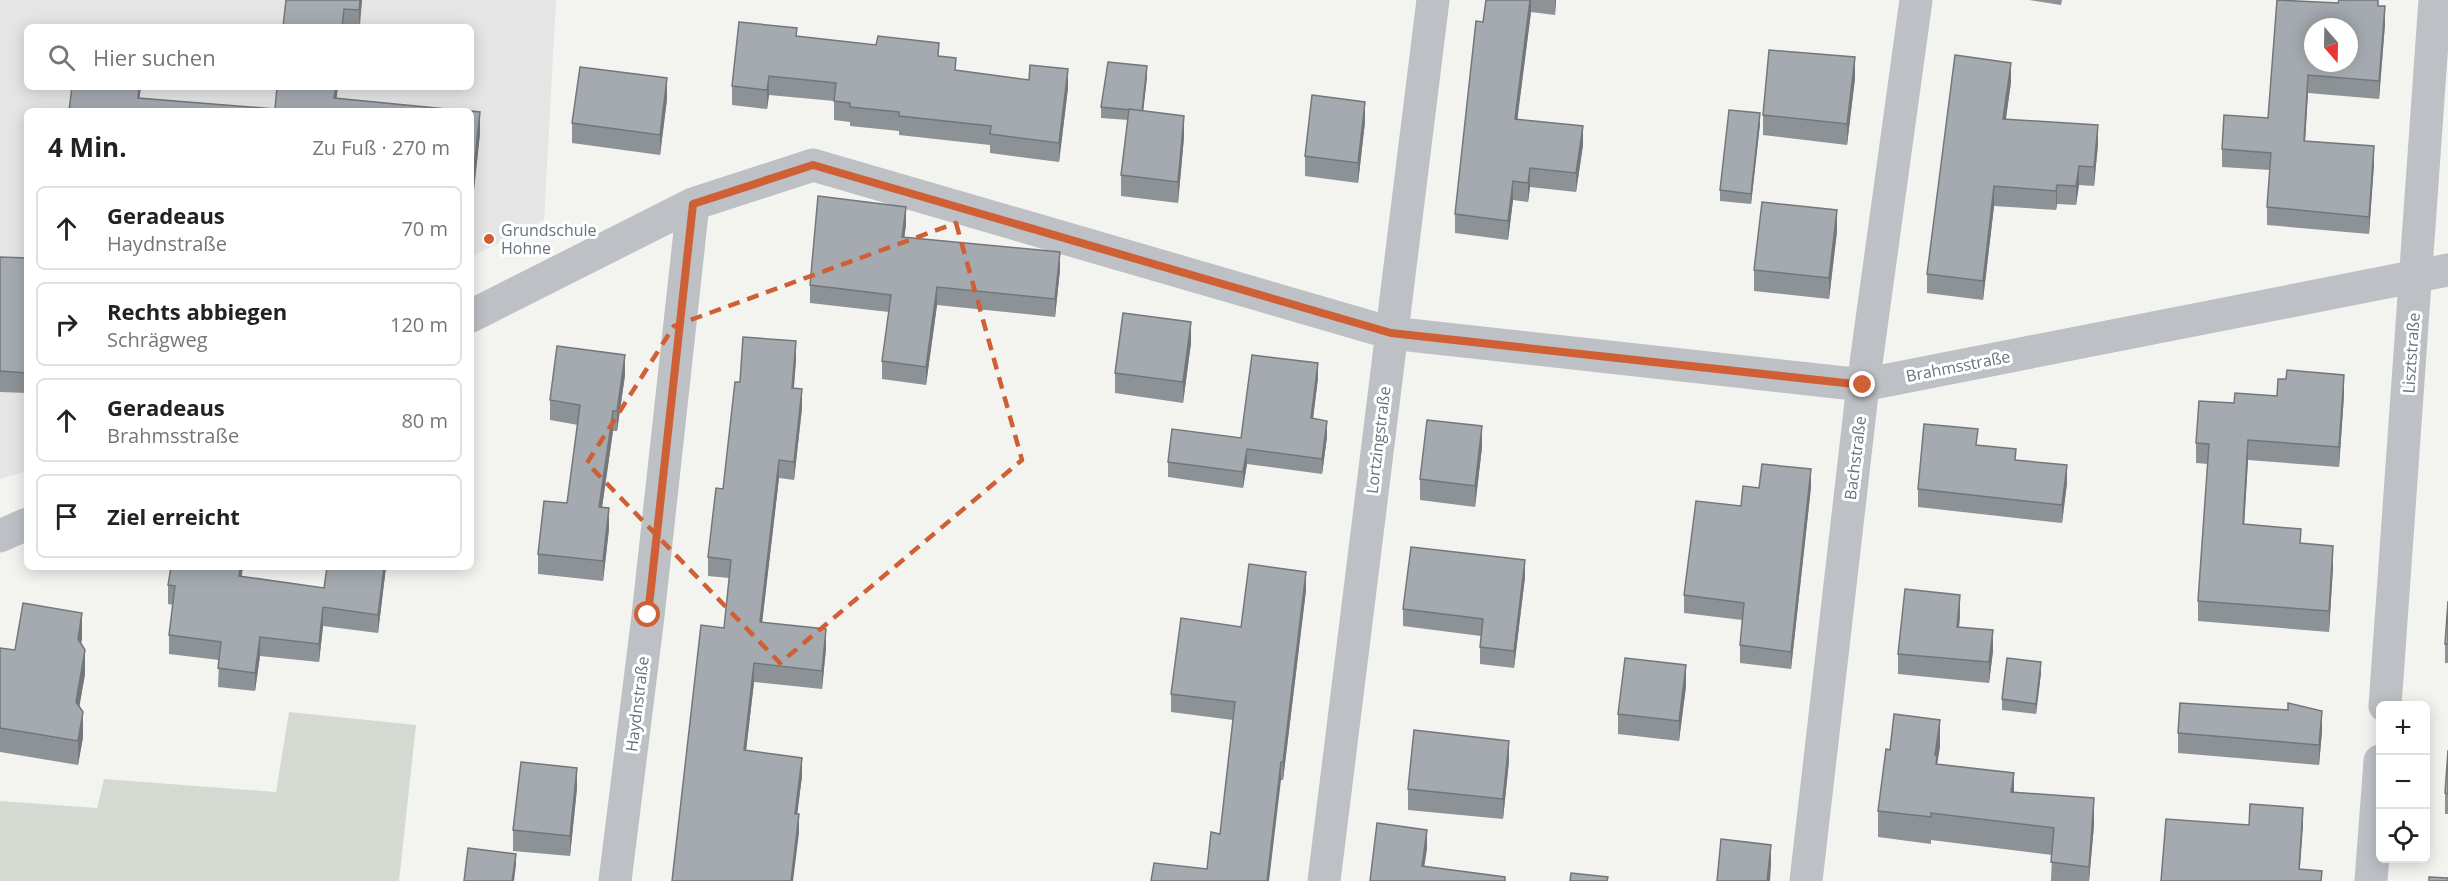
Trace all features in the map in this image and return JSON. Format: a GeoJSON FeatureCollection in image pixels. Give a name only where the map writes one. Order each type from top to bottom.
{"type":"FeatureCollection","features":[{"type":"Feature","properties":{"kind":"street","name":"Lortzingstraße"},"geometry":{"type":"LineString","coordinates":[[1324,881],[1433,0]]}},
{"type":"Feature","properties":{"kind":"street","name":"Bachstraße"},"geometry":{"type":"LineString","coordinates":[[1806,881],[1863,385],[1916,0]]}},
{"type":"Feature","properties":{"kind":"street","name":"Lisztstraße"},"geometry":{"type":"LineString","coordinates":[[2385,701],[2433,272],[2435,0]]}},
{"type":"Feature","properties":{"kind":"street","name":"Brahmsstraße"},"geometry":{"type":"LineString","coordinates":[[474,314],[693,204],[813,165],[1391,333],[1863,385],[2433,272]]}},
{"type":"Feature","properties":{"kind":"street","name":"Haydnstraße"},"geometry":{"type":"LineString","coordinates":[[615,881],[648,615],[693,204]]}},
{"type":"Feature","properties":{"kind":"street"},"geometry":{"type":"LineString","coordinates":[[0,536],[24,525]]}},
{"type":"Feature","properties":{"kind":"street"},"geometry":{"type":"LineString","coordinates":[[2372,881],[2377,809]]}},
{"type":"Feature","properties":{"kind":"highlighted area"},"geometry":{"type":"Polygon","coordinates":[[[956,223],[1022,460],[780,663],[587,463],[674,326],[956,223]]]}},
{"type":"Feature","properties":{"kind":"shaded area","name":"Grundschule Hohne"},"geometry":{"type":"Polygon","coordinates":[[[0,0],[556,0],[544,220],[474,255],[474,108],[24,108],[24,472],[0,479],[0,0]]]}},
{"type":"Feature","properties":{"kind":"shaded area"},"geometry":{"type":"Polygon","coordinates":[[[289,712],[416,725],[399,881],[0,881],[0,801],[97,808],[104,779],[276,792],[289,712]]]}},
{"type":"Feature","properties":{"kind":"building"},"geometry":{"type":"Polygon","coordinates":[[[286,0],[360,0],[359,10],[344,9],[342,24],[283,24],[286,0]]]}},
{"type":"Feature","properties":{"kind":"building"},"geometry":{"type":"Polygon","coordinates":[[[1486,0],[1530,0],[1515,119],[1583,126],[1576,173],[1530,168],[1528,183],[1513,181],[1508,221],[1455,214],[1476,21],[1483,22],[1486,0]]]}},
{"type":"Feature","properties":{"kind":"building"},"geometry":{"type":"Polygon","coordinates":[[[2277,0],[2338,3],[2339,0],[2378,0],[2378,6],[2385,6],[2379,81],[2308,75],[2304,141],[2374,146],[2369,217],[2267,207],[2271,153],[2222,149],[2224,115],[2268,118],[2277,0]]]}},
{"type":"Feature","properties":{"kind":"building"},"geometry":{"type":"Polygon","coordinates":[[[739,22],[797,28],[796,36],[876,45],[878,36],[939,43],[938,56],[956,58],[955,70],[1029,80],[1030,65],[1068,69],[1059,143],[990,134],[991,126],[899,116],[899,112],[850,107],[850,103],[834,101],[836,83],[769,76],[767,90],[732,86],[739,22]]]}},
{"type":"Feature","properties":{"kind":"building"},"geometry":{"type":"Polygon","coordinates":[[[1769,50],[1855,57],[1847,124],[1763,115],[1769,50]]]}},
{"type":"Feature","properties":{"kind":"building"},"geometry":{"type":"Polygon","coordinates":[[[1955,55],[2011,63],[2003,119],[2098,125],[2094,167],[2079,166],[2076,186],[2057,185],[2056,191],[1994,186],[1983,281],[1927,274],[1955,55]]]}},
{"type":"Feature","properties":{"kind":"building"},"geometry":{"type":"Polygon","coordinates":[[[1108,62],[1147,66],[1142,111],[1101,107],[1108,62]]]}},
{"type":"Feature","properties":{"kind":"building"},"geometry":{"type":"Polygon","coordinates":[[[580,67],[667,78],[660,135],[572,123],[580,67]]]}},
{"type":"Feature","properties":{"kind":"building"},"geometry":{"type":"Polygon","coordinates":[[[72,90],[139,90],[138,98],[263,108],[69,108],[72,90]]]}},
{"type":"Feature","properties":{"kind":"building"},"geometry":{"type":"Polygon","coordinates":[[[277,90],[335,90],[334,98],[436,108],[275,108],[277,90]]]}},
{"type":"Feature","properties":{"kind":"building"},"geometry":{"type":"Polygon","coordinates":[[[1312,95],[1365,102],[1358,163],[1305,156],[1312,95]]]}},
{"type":"Feature","properties":{"kind":"building"},"geometry":{"type":"Polygon","coordinates":[[[1129,109],[1184,116],[1178,182],[1121,175],[1129,109]]]}},
{"type":"Feature","properties":{"kind":"building"},"geometry":{"type":"Polygon","coordinates":[[[1729,110],[1760,113],[1751,194],[1720,190],[1729,110]]]}},
{"type":"Feature","properties":{"kind":"building"},"geometry":{"type":"Polygon","coordinates":[[[474,111],[480,112],[474,169],[474,111]]]}},
{"type":"Feature","properties":{"kind":"building"},"geometry":{"type":"Polygon","coordinates":[[[818,196],[906,207],[902,237],[1060,252],[1055,299],[937,287],[926,367],[882,361],[891,295],[810,285],[818,196]]]}},
{"type":"Feature","properties":{"kind":"building"},"geometry":{"type":"Polygon","coordinates":[[[1762,202],[1837,210],[1829,278],[1754,270],[1762,202]]]}},
{"type":"Feature","properties":{"kind":"building"},"geometry":{"type":"Polygon","coordinates":[[[0,257],[24,258],[24,373],[0,371],[0,257]]]}},
{"type":"Feature","properties":{"kind":"building"},"geometry":{"type":"Polygon","coordinates":[[[1123,313],[1191,322],[1183,382],[1115,373],[1123,313]]]}},
{"type":"Feature","properties":{"kind":"building"},"geometry":{"type":"Polygon","coordinates":[[[743,337],[796,341],[792,388],[802,389],[794,462],[779,460],[760,622],[826,629],[822,671],[754,663],[744,750],[802,758],[795,814],[799,814],[791,881],[672,881],[701,625],[724,628],[731,560],[708,557],[716,488],[723,489],[735,382],[740,382],[743,337]]]}},
{"type":"Feature","properties":{"kind":"building"},"geometry":{"type":"Polygon","coordinates":[[[557,346],[625,355],[617,411],[613,411],[599,507],[609,508],[603,561],[538,554],[544,501],[567,503],[580,405],[550,400],[557,346]]]}},
{"type":"Feature","properties":{"kind":"building"},"geometry":{"type":"Polygon","coordinates":[[[1252,355],[1318,363],[1311,418],[1327,421],[1322,459],[1247,449],[1243,472],[1168,462],[1172,429],[1241,438],[1252,355]]]}},
{"type":"Feature","properties":{"kind":"building"},"geometry":{"type":"Polygon","coordinates":[[[2287,370],[2344,375],[2339,447],[2248,440],[2243,524],[2301,529],[2300,543],[2333,546],[2329,611],[2198,601],[2209,444],[2196,443],[2199,401],[2234,403],[2235,393],[2277,396],[2278,379],[2286,379],[2287,370]]]}},
{"type":"Feature","properties":{"kind":"building"},"geometry":{"type":"Polygon","coordinates":[[[1427,420],[1482,426],[1475,486],[1420,479],[1427,420]]]}},
{"type":"Feature","properties":{"kind":"building"},"geometry":{"type":"Polygon","coordinates":[[[1924,424],[1978,429],[1976,445],[2016,449],[2015,460],[2067,465],[2062,505],[1918,489],[1924,424]]]}},
{"type":"Feature","properties":{"kind":"building"},"geometry":{"type":"Polygon","coordinates":[[[1762,464],[1811,469],[1791,652],[1740,645],[1744,603],[1684,595],[1696,501],[1741,506],[1743,486],[1759,488],[1762,464]]]}},
{"type":"Feature","properties":{"kind":"building"},"geometry":{"type":"Polygon","coordinates":[[[1411,547],[1525,560],[1514,651],[1480,647],[1483,619],[1403,609],[1411,547]]]}},
{"type":"Feature","properties":{"kind":"building"},"geometry":{"type":"Polygon","coordinates":[[[1249,564],[1306,572],[1267,881],[1151,881],[1154,863],[1207,869],[1211,832],[1220,834],[1235,702],[1171,694],[1181,618],[1241,627],[1249,564]]]}},
{"type":"Feature","properties":{"kind":"building"},"geometry":{"type":"Polygon","coordinates":[[[170,570],[240,570],[239,576],[324,588],[327,570],[384,570],[378,615],[323,607],[319,644],[260,637],[255,673],[218,668],[221,642],[169,635],[175,586],[168,585],[170,570]]]}},
{"type":"Feature","properties":{"kind":"building"},"geometry":{"type":"Polygon","coordinates":[[[1905,589],[1960,595],[1957,627],[1993,630],[1989,662],[1898,654],[1905,589]]]}},
{"type":"Feature","properties":{"kind":"building"},"geometry":{"type":"Polygon","coordinates":[[[2448,601],[2448,644],[2445,644],[2448,601]]]}},
{"type":"Feature","properties":{"kind":"building"},"geometry":{"type":"Polygon","coordinates":[[[23,603],[82,613],[78,639],[85,650],[76,702],[83,712],[78,741],[0,728],[0,648],[15,650],[23,603]]]}},
{"type":"Feature","properties":{"kind":"building"},"geometry":{"type":"Polygon","coordinates":[[[1625,658],[1686,665],[1679,721],[1618,714],[1625,658]]]}},
{"type":"Feature","properties":{"kind":"building"},"geometry":{"type":"Polygon","coordinates":[[[2007,658],[2041,662],[2036,704],[2002,699],[2007,658]]]}},
{"type":"Feature","properties":{"kind":"building"},"geometry":{"type":"Polygon","coordinates":[[[2180,703],[2288,710],[2288,703],[2322,711],[2319,745],[2178,733],[2180,703]]]}},
{"type":"Feature","properties":{"kind":"building"},"geometry":{"type":"Polygon","coordinates":[[[1894,714],[1940,720],[1935,755],[1937,756],[1936,764],[2014,773],[2011,792],[2094,798],[2089,867],[2051,862],[2054,828],[1931,813],[1931,817],[1878,811],[1886,749],[1890,750],[1894,714]]]}},
{"type":"Feature","properties":{"kind":"building"},"geometry":{"type":"Polygon","coordinates":[[[1414,730],[1509,741],[1503,799],[1408,789],[1414,730]]]}},
{"type":"Feature","properties":{"kind":"building"},"geometry":{"type":"Polygon","coordinates":[[[2448,750],[2448,794],[2445,793],[2448,750]]]}},
{"type":"Feature","properties":{"kind":"building"},"geometry":{"type":"Polygon","coordinates":[[[521,762],[577,768],[570,836],[513,830],[521,762]]]}},
{"type":"Feature","properties":{"kind":"building"},"geometry":{"type":"Polygon","coordinates":[[[2250,804],[2303,808],[2299,869],[2322,871],[2321,881],[2161,881],[2166,819],[2249,825],[2250,804]]]}},
{"type":"Feature","properties":{"kind":"building"},"geometry":{"type":"Polygon","coordinates":[[[1377,823],[1427,830],[1422,866],[1505,877],[1505,881],[1370,881],[1377,823]]]}},
{"type":"Feature","properties":{"kind":"building"},"geometry":{"type":"Polygon","coordinates":[[[1721,839],[1771,845],[1767,881],[1717,881],[1721,839]]]}},
{"type":"Feature","properties":{"kind":"building"},"geometry":{"type":"Polygon","coordinates":[[[468,848],[516,854],[512,881],[464,881],[468,848]]]}},
{"type":"Feature","properties":{"kind":"building"},"geometry":{"type":"Polygon","coordinates":[[[1571,873],[1608,877],[1607,881],[1570,881],[1571,873]]]}},
{"type":"Feature","properties":{"kind":"building"},"geometry":{"type":"Polygon","coordinates":[[[2429,877],[2448,878],[2448,881],[2429,881],[2429,877]]]}},
{"type":"Feature","properties":{"kind":"place","name":"Grundschule Hohne"},"geometry":{"type":"Point","coordinates":[489,239]}},
{"type":"Feature","properties":{"kind":"route"},"geometry":{"type":"LineString","coordinates":[[648,615],[693,204],[813,165],[1391,333],[1863,385]]}}]}
